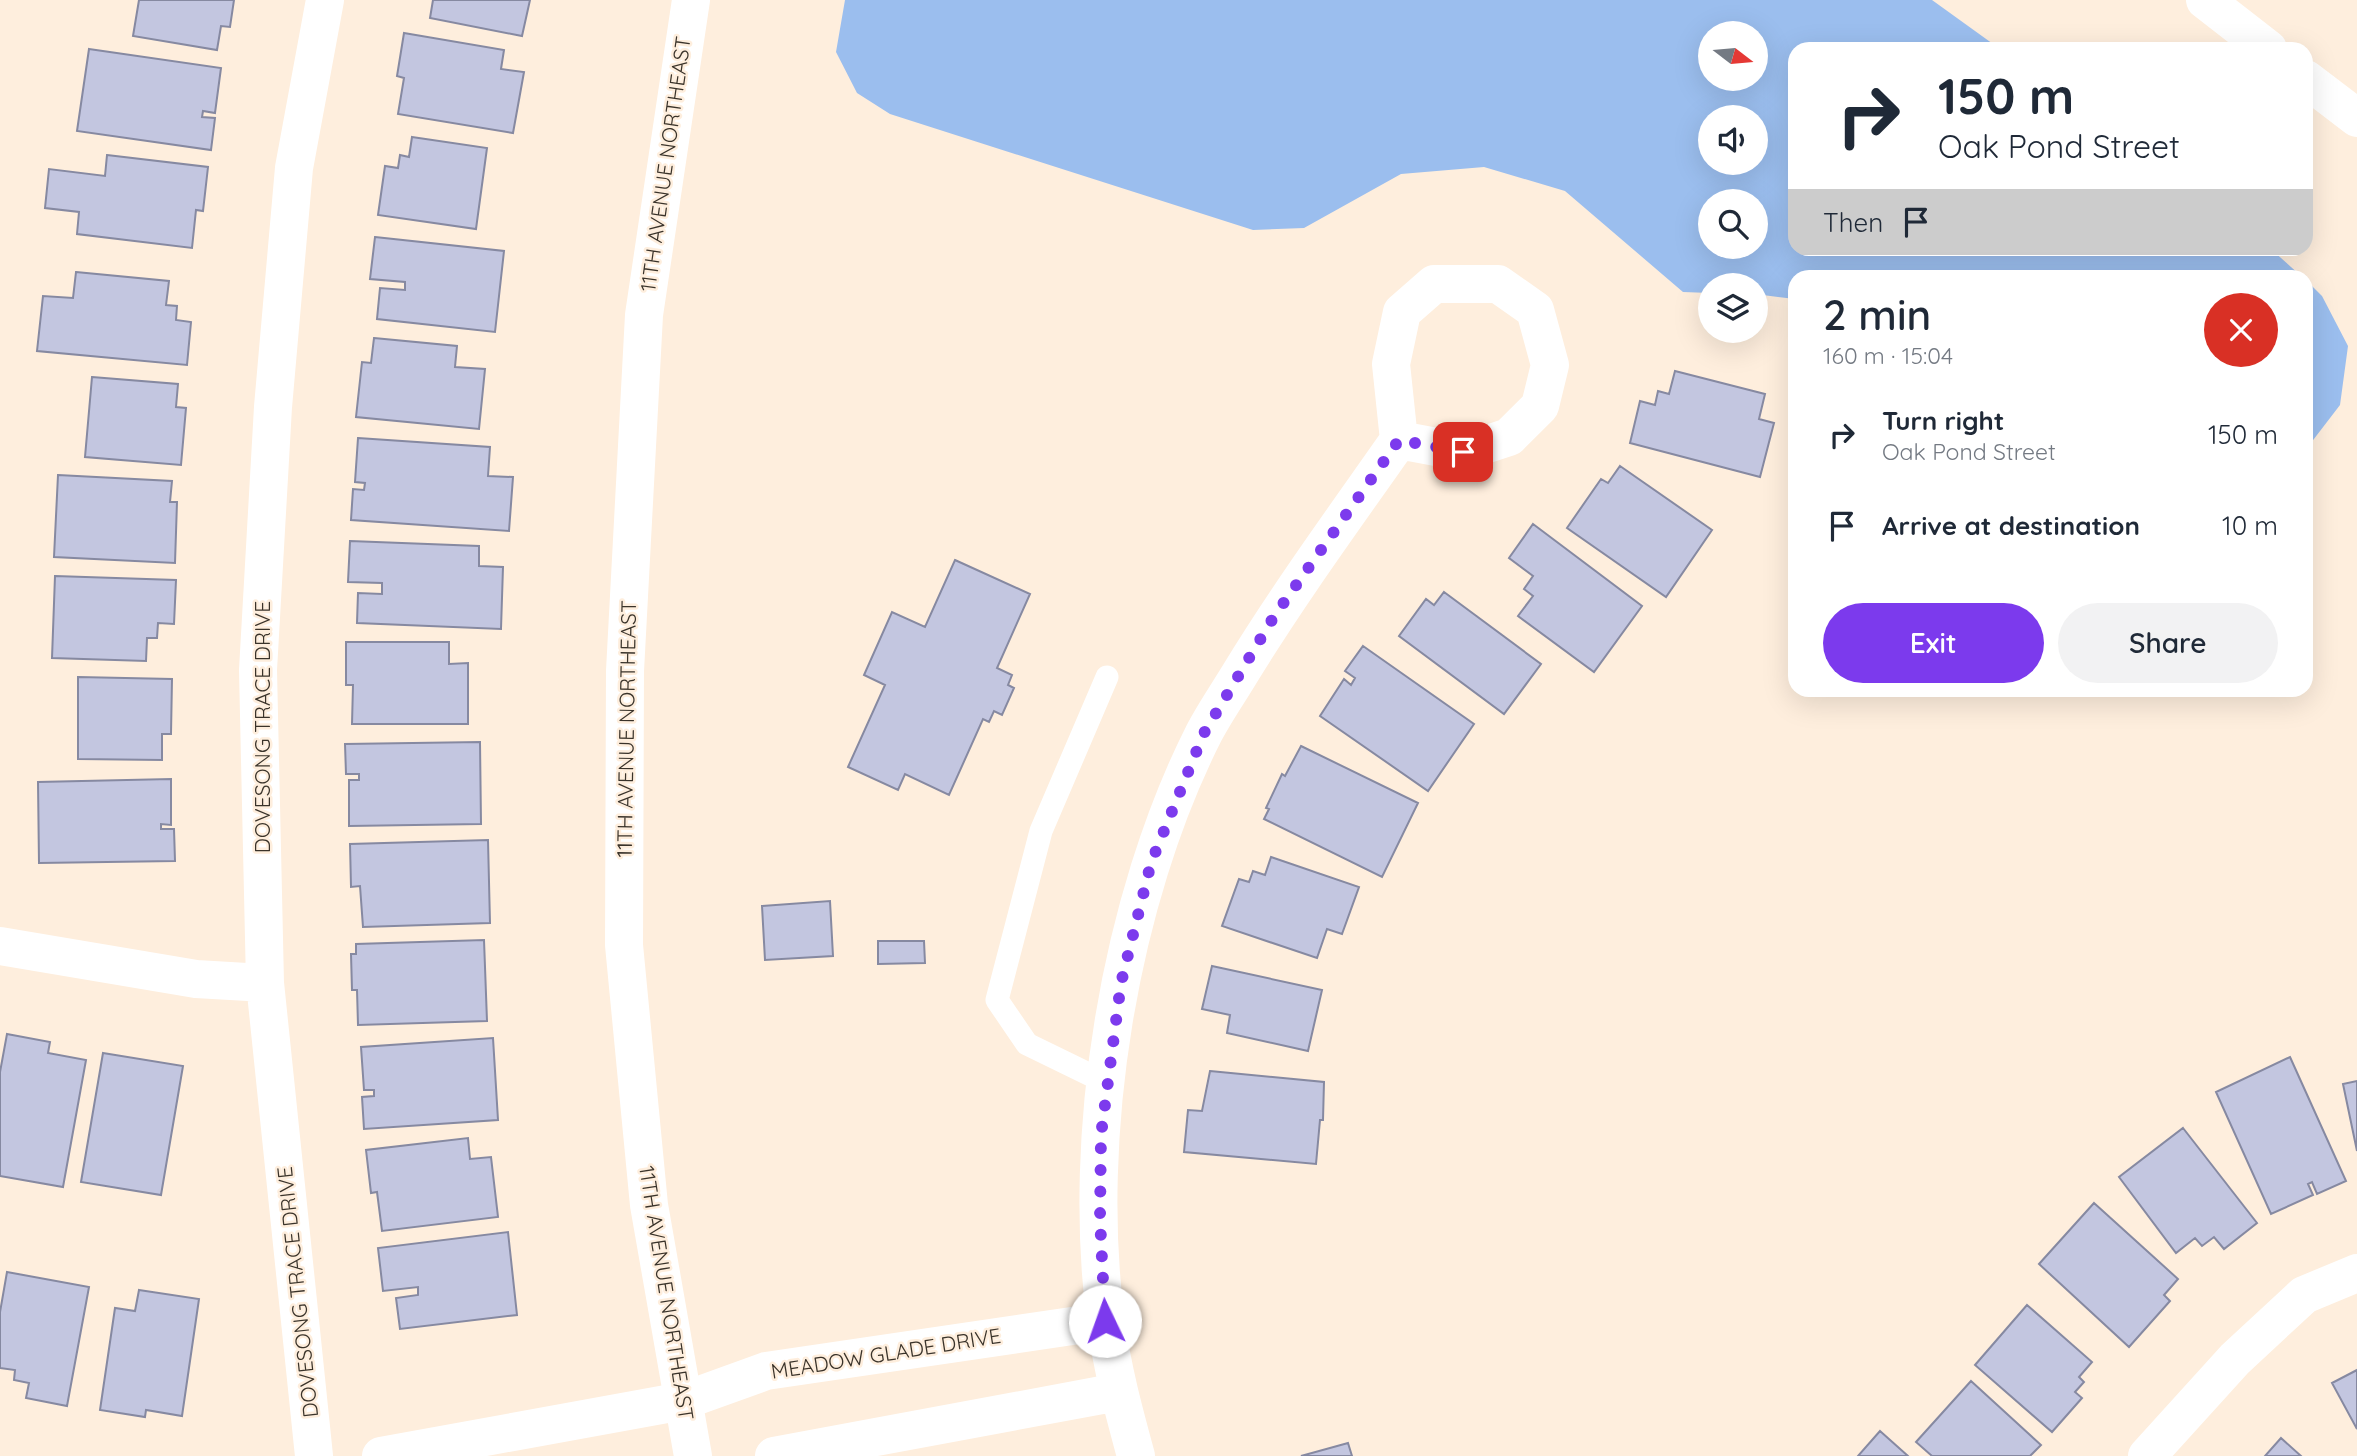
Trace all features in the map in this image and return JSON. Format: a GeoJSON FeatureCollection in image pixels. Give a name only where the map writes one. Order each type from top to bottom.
{"type":"FeatureCollection","features":[{"type":"Feature","properties":{"kind":"street","name":"DOVESONG TRACE DRIVE"},"geometry":{"type":"LineString","coordinates":[[314,1456],[265,983],[258,670],[272,407],[294,168],[325,0]]}},
{"type":"Feature","properties":{"kind":"street","name":"11TH AVENUE NORTHEAST"},"geometry":{"type":"LineString","coordinates":[[691,0],[644,315],[625,685],[624,945],[649,1205],[693,1456]]}},
{"type":"Feature","properties":{"kind":"street"},"geometry":{"type":"LineString","coordinates":[[2205,0],[2259,42]]}},
{"type":"Feature","properties":{"kind":"street"},"geometry":{"type":"LineString","coordinates":[[2313,84],[2357,118]]}},
{"type":"Feature","properties":{"kind":"street"},"geometry":{"type":"LineString","coordinates":[[1136,1456],[1118,1392],[1105,1321],[1100,1218],[1101,1135],[1121,983],[1151,863],[1204,733],[1275,615],[1399,440],[1391,364],[1402,312],[1434,284],[1498,284],[1535,310],[1550,365],[1540,406],[1509,438],[1463,452],[1399,440]]}},
{"type":"Feature","properties":{"kind":"street"},"geometry":{"type":"LineString","coordinates":[[0,946],[196,979],[265,983]]}},
{"type":"Feature","properties":{"kind":"street"},"geometry":{"type":"LineString","coordinates":[[2147,1456],[2235,1359],[2304,1295],[2357,1273]]}},
{"type":"Feature","properties":{"kind":"street","name":"MEADOW GLADE DRIVE"},"geometry":{"type":"LineString","coordinates":[[381,1456],[684,1401],[766,1371],[1105,1321]]}},
{"type":"Feature","properties":{"kind":"street"},"geometry":{"type":"LineString","coordinates":[[774,1456],[1118,1392]]}},
{"type":"Feature","properties":{"kind":"lane"},"geometry":{"type":"LineString","coordinates":[[1107,677],[1041,831],[997,1000],[1027,1044],[1107,1083]]}},
{"type":"Feature","properties":{"kind":"water"},"geometry":{"type":"Polygon","coordinates":[[[845,0],[1932,0],[1990,42],[1788,42],[1788,256],[2279,256],[2294,270],[1788,270],[1788,298],[1768,296],[1768,273],[1698,273],[1698,293],[1683,292],[1565,191],[1484,167],[1401,174],[1304,228],[1253,230],[890,114],[857,93],[836,52],[845,0]]]}},
{"type":"Feature","properties":{"kind":"water"},"geometry":{"type":"Polygon","coordinates":[[[2313,287],[2322,296],[2348,346],[2340,405],[2313,440],[2313,287]]]}},
{"type":"Feature","properties":{"kind":"building"},"geometry":{"type":"Polygon","coordinates":[[[139,0],[234,0],[230,27],[221,26],[217,50],[133,36],[139,0]]]}},
{"type":"Feature","properties":{"kind":"building"},"geometry":{"type":"Polygon","coordinates":[[[433,0],[530,0],[522,36],[430,18],[433,0]]]}},
{"type":"Feature","properties":{"kind":"building"},"geometry":{"type":"Polygon","coordinates":[[[404,33],[504,50],[501,69],[524,72],[513,133],[398,114],[404,78],[397,76],[404,33]]]}},
{"type":"Feature","properties":{"kind":"building"},"geometry":{"type":"Polygon","coordinates":[[[89,49],[221,68],[215,113],[203,111],[202,117],[215,118],[211,150],[77,131],[89,49]]]}},
{"type":"Feature","properties":{"kind":"building"},"geometry":{"type":"Polygon","coordinates":[[[412,137],[487,148],[476,229],[378,215],[385,166],[398,168],[400,155],[409,157],[412,137]]]}},
{"type":"Feature","properties":{"kind":"building"},"geometry":{"type":"Polygon","coordinates":[[[107,155],[208,167],[203,211],[196,210],[192,248],[77,234],[79,212],[45,208],[49,169],[105,176],[107,155]]]}},
{"type":"Feature","properties":{"kind":"building"},"geometry":{"type":"Polygon","coordinates":[[[375,237],[504,251],[495,332],[377,319],[380,288],[405,290],[405,282],[370,279],[375,237]]]}},
{"type":"Feature","properties":{"kind":"building"},"geometry":{"type":"Polygon","coordinates":[[[76,272],[169,281],[166,305],[177,306],[176,320],[191,322],[187,365],[37,351],[43,296],[73,298],[76,272]]]}},
{"type":"Feature","properties":{"kind":"building"},"geometry":{"type":"Polygon","coordinates":[[[374,338],[457,346],[455,367],[485,369],[479,429],[356,417],[362,362],[371,363],[374,338]]]}},
{"type":"Feature","properties":{"kind":"building"},"geometry":{"type":"Polygon","coordinates":[[[1675,371],[1765,394],[1759,419],[1774,423],[1760,477],[1630,443],[1640,401],[1655,405],[1658,391],[1669,394],[1675,371]]]}},
{"type":"Feature","properties":{"kind":"building"},"geometry":{"type":"Polygon","coordinates":[[[92,377],[178,384],[176,407],[186,408],[181,465],[85,457],[92,377]]]}},
{"type":"Feature","properties":{"kind":"building"},"geometry":{"type":"Polygon","coordinates":[[[358,438],[490,447],[488,476],[513,477],[509,531],[351,520],[353,489],[364,490],[365,483],[355,482],[358,438]]]}},
{"type":"Feature","properties":{"kind":"building"},"geometry":{"type":"Polygon","coordinates":[[[1620,466],[1712,530],[1666,597],[1567,528],[1601,479],[1608,483],[1620,466]]]}},
{"type":"Feature","properties":{"kind":"building"},"geometry":{"type":"Polygon","coordinates":[[[58,475],[172,481],[170,502],[177,502],[175,563],[54,557],[58,475]]]}},
{"type":"Feature","properties":{"kind":"building"},"geometry":{"type":"Polygon","coordinates":[[[1533,524],[1642,606],[1594,672],[1518,616],[1533,596],[1524,589],[1533,576],[1509,558],[1533,524]]]}},
{"type":"Feature","properties":{"kind":"building"},"geometry":{"type":"Polygon","coordinates":[[[350,541],[479,546],[479,566],[503,567],[501,629],[357,623],[358,593],[382,594],[382,583],[348,582],[350,541]]]}},
{"type":"Feature","properties":{"kind":"building"},"geometry":{"type":"Polygon","coordinates":[[[955,560],[1030,594],[997,668],[1012,675],[1008,685],[1014,688],[1002,715],[994,711],[989,722],[983,719],[949,795],[905,774],[898,790],[848,767],[885,685],[864,675],[892,612],[925,627],[955,560]]]}},
{"type":"Feature","properties":{"kind":"building"},"geometry":{"type":"Polygon","coordinates":[[[55,576],[176,580],[174,624],[158,623],[157,638],[147,638],[146,661],[52,658],[55,576]]]}},
{"type":"Feature","properties":{"kind":"building"},"geometry":{"type":"Polygon","coordinates":[[[1444,592],[1541,664],[1504,714],[1399,636],[1426,599],[1434,605],[1444,592]]]}},
{"type":"Feature","properties":{"kind":"building"},"geometry":{"type":"Polygon","coordinates":[[[346,642],[449,642],[449,664],[468,663],[468,724],[352,724],[353,685],[346,685],[346,642]]]}},
{"type":"Feature","properties":{"kind":"building"},"geometry":{"type":"Polygon","coordinates":[[[1363,646],[1474,724],[1428,791],[1320,716],[1344,679],[1351,685],[1355,678],[1345,671],[1363,646]]]}},
{"type":"Feature","properties":{"kind":"building"},"geometry":{"type":"Polygon","coordinates":[[[78,677],[172,679],[171,734],[162,734],[162,760],[78,759],[78,677]]]}},
{"type":"Feature","properties":{"kind":"building"},"geometry":{"type":"Polygon","coordinates":[[[480,742],[481,824],[349,826],[349,780],[359,780],[359,774],[346,774],[345,744],[480,742]]]}},
{"type":"Feature","properties":{"kind":"building"},"geometry":{"type":"Polygon","coordinates":[[[1301,746],[1418,803],[1382,877],[1264,819],[1269,809],[1266,808],[1282,774],[1285,776],[1301,746]]]}},
{"type":"Feature","properties":{"kind":"building"},"geometry":{"type":"Polygon","coordinates":[[[171,779],[171,825],[161,824],[161,829],[174,829],[175,861],[39,863],[38,782],[171,779]]]}},
{"type":"Feature","properties":{"kind":"building"},"geometry":{"type":"Polygon","coordinates":[[[488,840],[490,923],[363,927],[360,886],[351,887],[350,844],[488,840]]]}},
{"type":"Feature","properties":{"kind":"building"},"geometry":{"type":"Polygon","coordinates":[[[1271,857],[1359,887],[1342,934],[1327,929],[1317,958],[1222,926],[1239,879],[1249,882],[1253,871],[1265,875],[1271,857]]]}},
{"type":"Feature","properties":{"kind":"building"},"geometry":{"type":"Polygon","coordinates":[[[830,901],[833,956],[765,960],[762,906],[830,901]]]}},
{"type":"Feature","properties":{"kind":"building"},"geometry":{"type":"Polygon","coordinates":[[[484,940],[487,1021],[358,1025],[357,990],[352,990],[351,954],[356,954],[356,944],[484,940]]]}},
{"type":"Feature","properties":{"kind":"building"},"geometry":{"type":"Polygon","coordinates":[[[878,941],[924,941],[925,963],[878,964],[878,941]]]}},
{"type":"Feature","properties":{"kind":"building"},"geometry":{"type":"Polygon","coordinates":[[[1212,966],[1322,990],[1308,1051],[1227,1033],[1230,1015],[1202,1009],[1212,966]]]}},
{"type":"Feature","properties":{"kind":"building"},"geometry":{"type":"Polygon","coordinates":[[[7,1034],[50,1042],[48,1053],[86,1060],[63,1187],[0,1176],[0,1072],[7,1034]]]}},
{"type":"Feature","properties":{"kind":"building"},"geometry":{"type":"Polygon","coordinates":[[[493,1038],[498,1120],[364,1129],[362,1097],[374,1096],[374,1090],[364,1090],[361,1047],[493,1038]]]}},
{"type":"Feature","properties":{"kind":"building"},"geometry":{"type":"Polygon","coordinates":[[[103,1053],[183,1066],[161,1195],[81,1182],[103,1053]]]}},
{"type":"Feature","properties":{"kind":"building"},"geometry":{"type":"Polygon","coordinates":[[[2290,1057],[2346,1181],[2317,1194],[2312,1182],[2308,1184],[2313,1195],[2271,1214],[2216,1092],[2290,1057]]]}},
{"type":"Feature","properties":{"kind":"building"},"geometry":{"type":"Polygon","coordinates":[[[1210,1071],[1324,1082],[1323,1120],[1320,1120],[1316,1164],[1184,1152],[1188,1110],[1202,1111],[1210,1071]]]}},
{"type":"Feature","properties":{"kind":"building"},"geometry":{"type":"Polygon","coordinates":[[[2357,1081],[2357,1151],[2343,1084],[2357,1081]]]}},
{"type":"Feature","properties":{"kind":"building"},"geometry":{"type":"Polygon","coordinates":[[[2183,1128],[2257,1223],[2224,1249],[2214,1237],[2202,1246],[2195,1238],[2176,1253],[2119,1177],[2183,1128]]]}},
{"type":"Feature","properties":{"kind":"building"},"geometry":{"type":"Polygon","coordinates":[[[468,1138],[470,1159],[491,1157],[498,1217],[382,1231],[377,1192],[371,1193],[366,1150],[468,1138]]]}},
{"type":"Feature","properties":{"kind":"building"},"geometry":{"type":"Polygon","coordinates":[[[2094,1203],[2178,1279],[2164,1295],[2170,1301],[2129,1347],[2039,1264],[2094,1203]]]}},
{"type":"Feature","properties":{"kind":"building"},"geometry":{"type":"Polygon","coordinates":[[[508,1232],[517,1315],[400,1329],[396,1298],[418,1295],[418,1287],[383,1291],[378,1248],[508,1232]]]}},
{"type":"Feature","properties":{"kind":"building"},"geometry":{"type":"Polygon","coordinates":[[[7,1272],[89,1287],[67,1406],[26,1398],[29,1383],[14,1380],[15,1370],[0,1368],[0,1312],[7,1272]]]}},
{"type":"Feature","properties":{"kind":"building"},"geometry":{"type":"Polygon","coordinates":[[[139,1290],[199,1299],[182,1416],[146,1410],[145,1417],[100,1410],[115,1308],[135,1311],[139,1290]]]}},
{"type":"Feature","properties":{"kind":"building"},"geometry":{"type":"Polygon","coordinates":[[[2027,1305],[2092,1362],[2079,1377],[2084,1382],[2075,1392],[2082,1398],[2052,1432],[1975,1365],[2027,1305]]]}},
{"type":"Feature","properties":{"kind":"building"},"geometry":{"type":"Polygon","coordinates":[[[2357,1370],[2357,1429],[2332,1383],[2357,1370]]]}},
{"type":"Feature","properties":{"kind":"building"},"geometry":{"type":"Polygon","coordinates":[[[1971,1381],[2041,1445],[2030,1456],[1932,1456],[1916,1442],[1971,1381]]]}},
{"type":"Feature","properties":{"kind":"building"},"geometry":{"type":"Polygon","coordinates":[[[1880,1431],[1908,1456],[1858,1456],[1880,1431]]]}},
{"type":"Feature","properties":{"kind":"building"},"geometry":{"type":"Polygon","coordinates":[[[2281,1438],[2301,1456],[2265,1456],[2281,1438]]]}},
{"type":"Feature","properties":{"kind":"building"},"geometry":{"type":"Polygon","coordinates":[[[1348,1443],[1352,1456],[1301,1456],[1348,1443]]]}},
{"type":"Feature","properties":{"kind":"route"},"geometry":{"type":"LineString","coordinates":[[1105,1321],[1100,1218],[1101,1135],[1121,983],[1151,863],[1204,733],[1275,615],[1399,440],[1463,452]]}}]}
